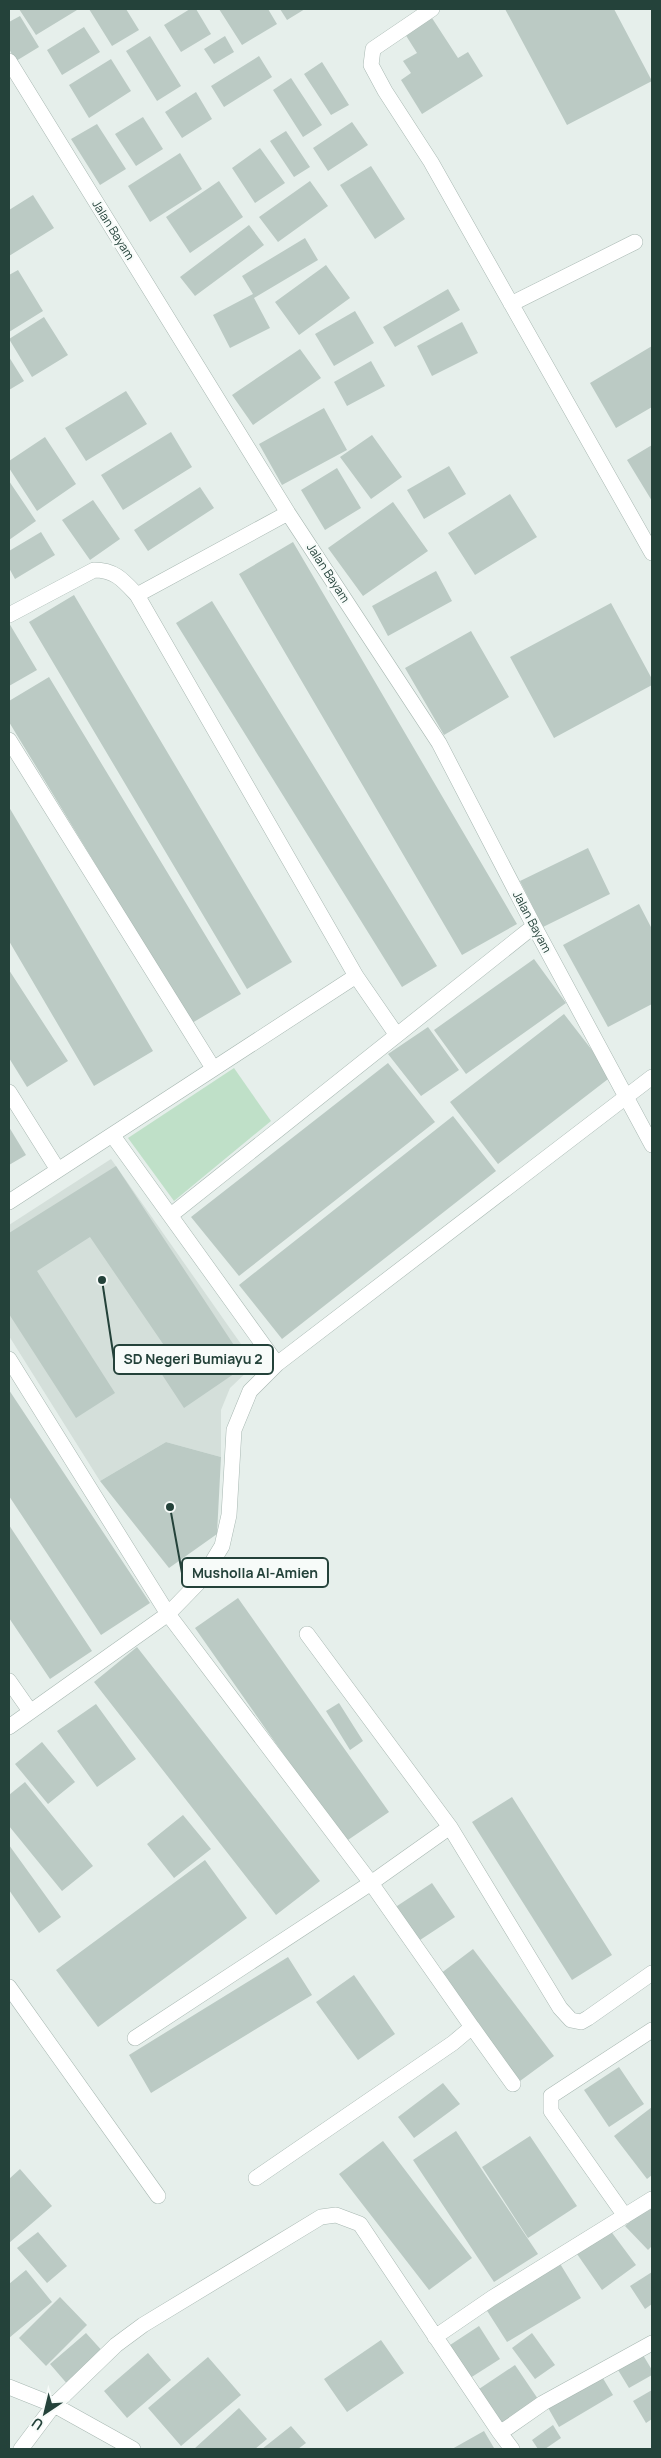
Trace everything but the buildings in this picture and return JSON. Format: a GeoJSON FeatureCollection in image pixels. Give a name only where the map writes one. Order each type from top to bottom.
{"type":"FeatureCollection","features":[{"type":"Feature","properties":{"kind":"street"},"geometry":{"type":"LineString","coordinates":[[432,9],[373,49],[371,66],[431,162],[652,553]]}},
{"type":"Feature","properties":{"kind":"street","name":"Jalan Bayam"},"geometry":{"type":"LineString","coordinates":[[9,61],[288,513],[439,743],[534,926],[652,1145]]}},
{"type":"Feature","properties":{"kind":"street"},"geometry":{"type":"LineString","coordinates":[[511,304],[635,242]]}},
{"type":"Feature","properties":{"kind":"street"},"geometry":{"type":"LineString","coordinates":[[137,595],[288,513]]}},
{"type":"Feature","properties":{"kind":"street"},"geometry":{"type":"LineString","coordinates":[[9,615],[94,570],[107,570],[119,575],[137,595],[356,976],[396,1034]]}},
{"type":"Feature","properties":{"kind":"street"},"geometry":{"type":"LineString","coordinates":[[9,740],[213,1068]]}},
{"type":"Feature","properties":{"kind":"street"},"geometry":{"type":"LineString","coordinates":[[171,1216],[396,1034],[534,926]]}},
{"type":"Feature","properties":{"kind":"street"},"geometry":{"type":"LineString","coordinates":[[9,1202],[356,976]]}},
{"type":"Feature","properties":{"kind":"street"},"geometry":{"type":"LineString","coordinates":[[9,1727],[168,1614],[202,1579],[222,1546],[229,1515],[234,1430],[250,1391],[278,1364],[652,1077]]}},
{"type":"Feature","properties":{"kind":"street"},"geometry":{"type":"LineString","coordinates":[[9,1092],[58,1170]]}},
{"type":"Feature","properties":{"kind":"street"},"geometry":{"type":"LineString","coordinates":[[113,1136],[278,1364]]}},
{"type":"Feature","properties":{"kind":"street"},"geometry":{"type":"LineString","coordinates":[[9,1359],[168,1614],[371,1883],[513,2084]]}},
{"type":"Feature","properties":{"kind":"street"},"geometry":{"type":"LineString","coordinates":[[307,1634],[450,1827],[560,2008],[571,2020],[581,2022],[588,2018],[652,1973]]}},
{"type":"Feature","properties":{"kind":"street"},"geometry":{"type":"LineString","coordinates":[[9,1681],[30,1711]]}},
{"type":"Feature","properties":{"kind":"street"},"geometry":{"type":"LineString","coordinates":[[135,2038],[371,1883],[450,1827]]}},
{"type":"Feature","properties":{"kind":"street"},"geometry":{"type":"LineString","coordinates":[[9,1988],[158,2196]]}},
{"type":"Feature","properties":{"kind":"street"},"geometry":{"type":"LineString","coordinates":[[256,2178],[453,2043],[472,2027]]}},
{"type":"Feature","properties":{"kind":"street"},"geometry":{"type":"LineString","coordinates":[[625,2216],[551,2111],[549,2104],[551,2096],[652,2030]]}},
{"type":"Feature","properties":{"kind":"street"},"geometry":{"type":"LineString","coordinates":[[435,2337],[492,2298],[652,2198]]}},
{"type":"Feature","properties":{"kind":"street"},"geometry":{"type":"LineString","coordinates":[[22,2449],[54,2405],[116,2345],[143,2325],[321,2217],[336,2215],[360,2224],[512,2449]]}},
{"type":"Feature","properties":{"kind":"street"},"geometry":{"type":"LineString","coordinates":[[500,2433],[543,2404],[652,2343]]}},
{"type":"Feature","properties":{"kind":"street"},"geometry":{"type":"LineString","coordinates":[[9,2387],[54,2405],[133,2449]]}},
{"type":"Feature","properties":{"kind":"shaded area"},"geometry":{"type":"Polygon","coordinates":[[[111,1159],[255,1364],[230,1388],[221,1410],[221,1457],[166,1442],[100,1481],[9,1336],[9,1225],[111,1159]]]}},
{"type":"Feature","properties":{"kind":"green space"},"geometry":{"type":"Polygon","coordinates":[[[234,1068],[271,1121],[174,1201],[128,1138],[234,1068]]]}},
{"type":"Feature","properties":{"kind":"place","name":"SD Negeri Bumiayu 2"},"geometry":{"type":"Point","coordinates":[102,1280]}},
{"type":"Feature","properties":{"kind":"place","name":"Musholla Al-Amien"},"geometry":{"type":"Point","coordinates":[170,1507]}}]}
